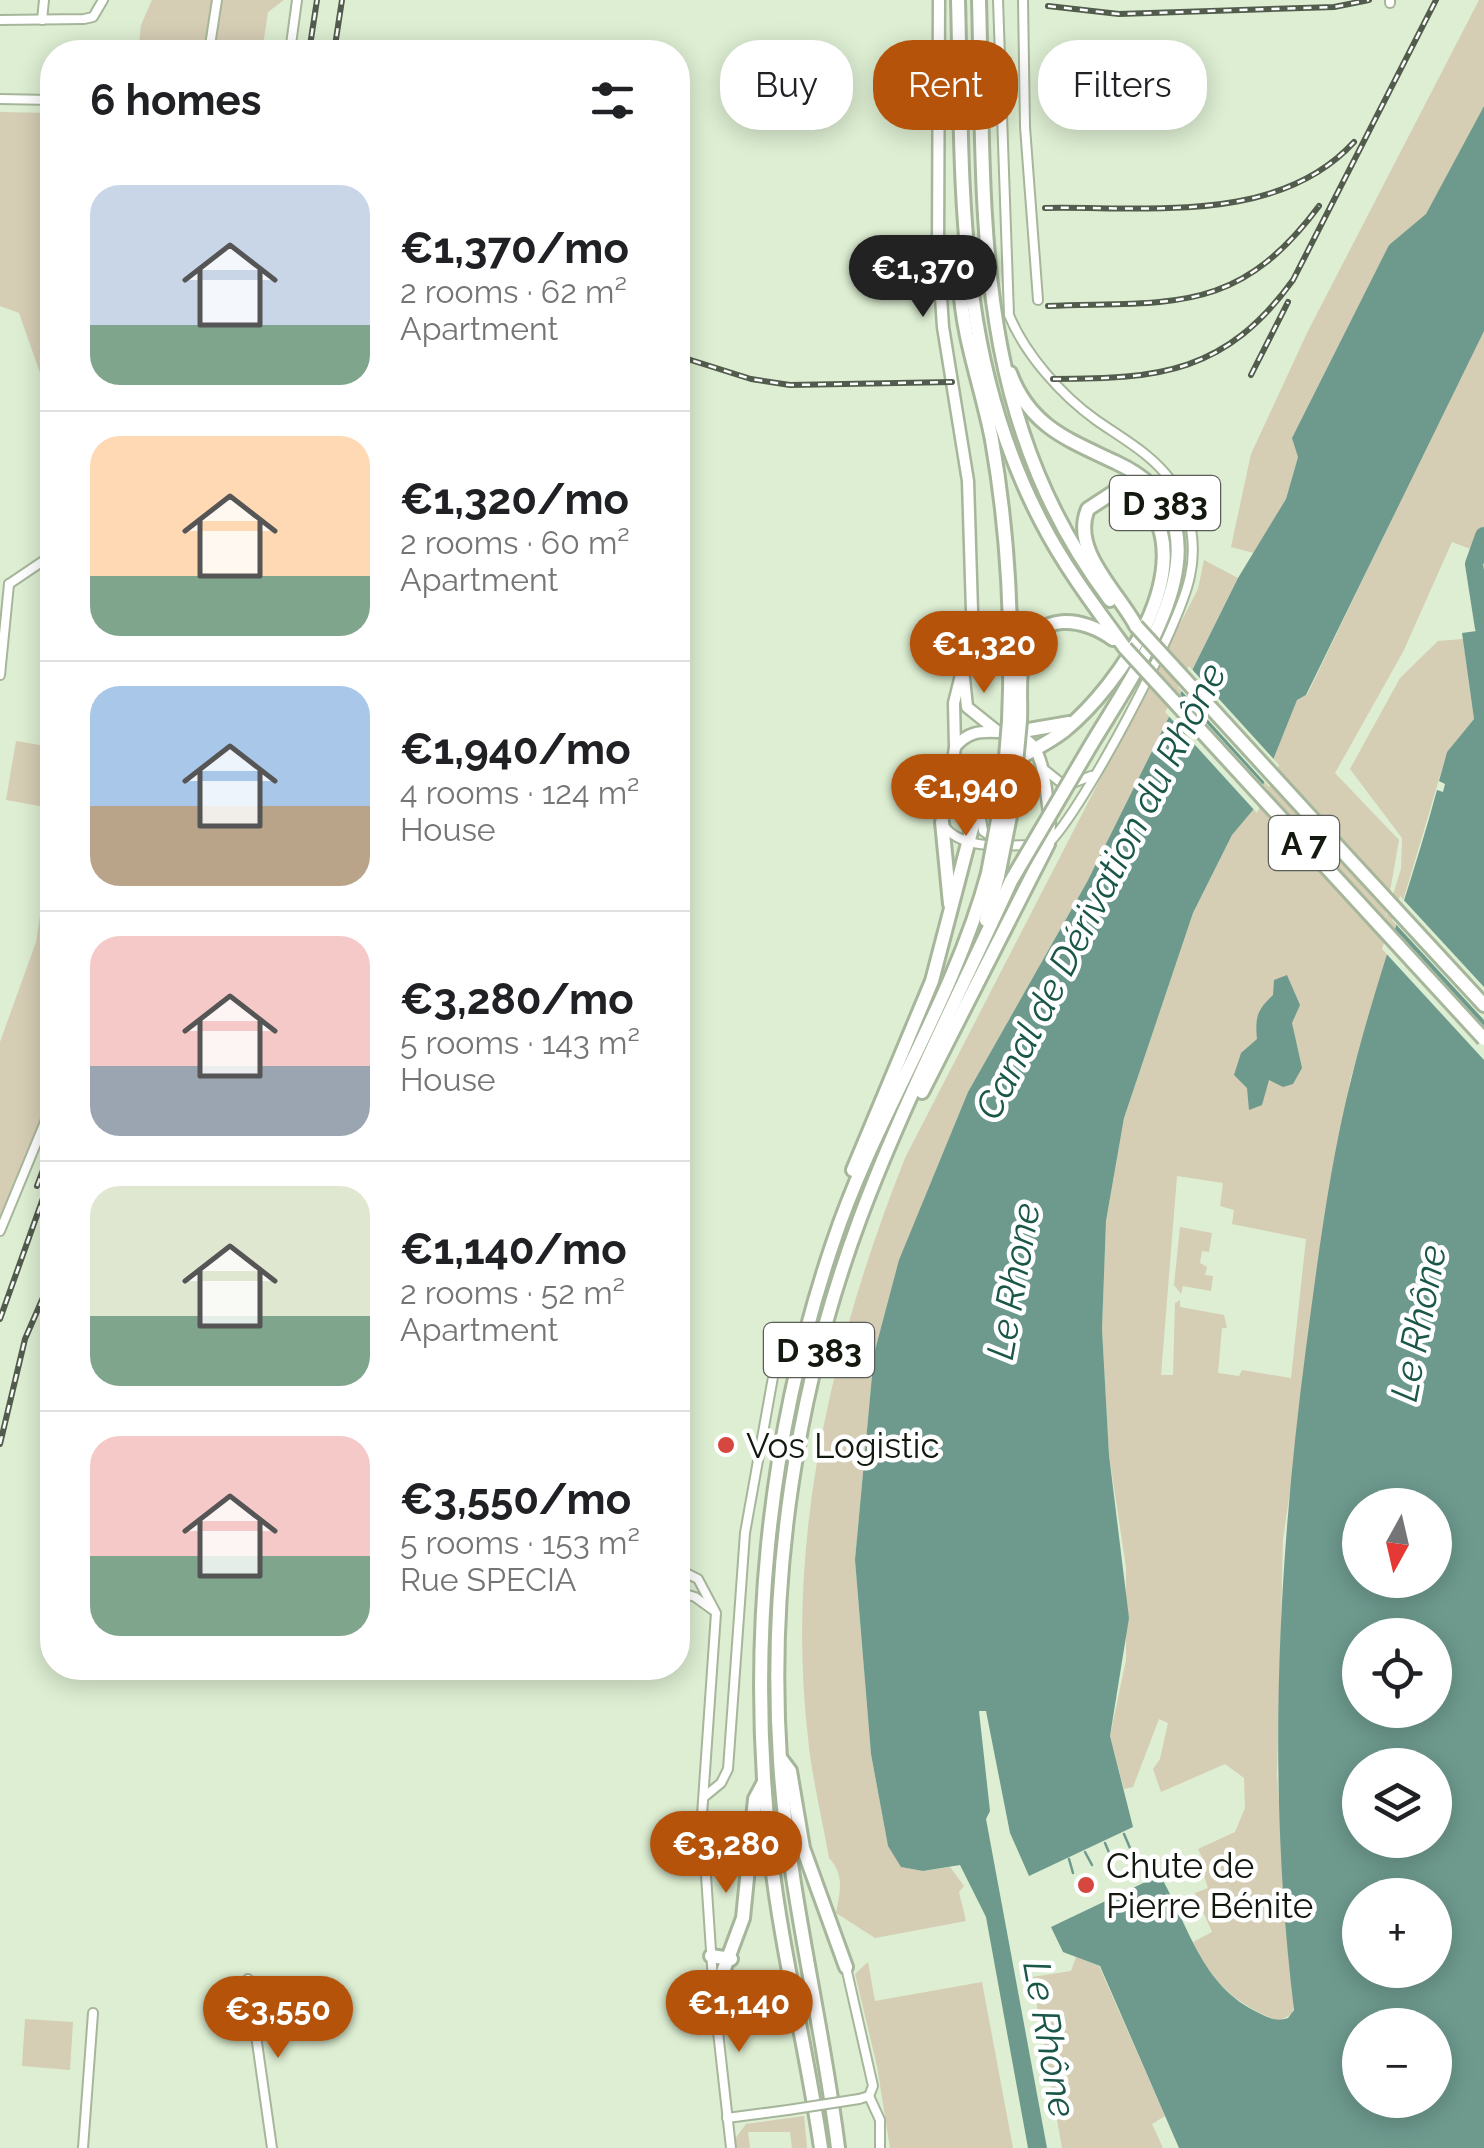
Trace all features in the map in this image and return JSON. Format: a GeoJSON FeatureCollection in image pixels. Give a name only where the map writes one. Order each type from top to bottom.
{"type":"FeatureCollection","features":[{"type":"Feature","properties":{"kind":"highway","name":"A 7"},"geometry":{"type":"LineString","coordinates":[[958,0],[962,231],[978,345],[1010,455],[1052,542],[1125,648],[1484,1039]]}},
{"type":"Feature","properties":{"kind":"highway","name":"A 7"},"geometry":{"type":"LineString","coordinates":[[979,0],[986,249],[993,318],[1010,398],[1046,494],[1085,564],[1121,614],[1484,1005]]}},
{"type":"Feature","properties":{"kind":"highway","name":"D 383"},"geometry":{"type":"LineString","coordinates":[[838,2148],[790,1869],[780,1757],[779,1614],[798,1446],[840,1277],[886,1155],[960,993],[999,876],[1003,794],[1015,725],[1004,541],[990,430],[968,348],[961,292],[962,231]]}},
{"type":"Feature","properties":{"kind":"highway","name":"D 383"},"geometry":{"type":"LineString","coordinates":[[820,2148],[776,1894],[764,1782],[761,1644],[770,1518],[805,1334],[844,1211],[999,876],[1092,746],[1170,598],[1178,570],[1177,533],[1166,504],[1144,479],[1069,442],[1034,416],[1014,383],[993,318]]}},
{"type":"Feature","properties":{"kind":"highway"},"geometry":{"type":"LineString","coordinates":[[844,1211],[852,1170],[923,1006],[951,916],[978,797],[993,775],[1076,720],[1122,668],[1151,610],[1164,568],[1162,536],[1151,509],[1135,494],[1114,492],[1088,510],[1085,536],[1096,564],[1136,626]]}},
{"type":"Feature","properties":{"kind":"highway"},"geometry":{"type":"LineString","coordinates":[[1076,720],[1015,725],[1024,656],[1040,630],[1060,621],[1082,620],[1125,648]]}},
{"type":"Feature","properties":{"kind":"highway"},"geometry":{"type":"LineString","coordinates":[[942,822],[951,916]]}},
{"type":"Feature","properties":{"kind":"highway"},"geometry":{"type":"LineString","coordinates":[[886,1155],[1048,844]]}},
{"type":"Feature","properties":{"kind":"highway"},"geometry":{"type":"LineString","coordinates":[[780,1757],[790,1771],[814,1884],[846,1967]]}},
{"type":"Feature","properties":{"kind":"highway"},"geometry":{"type":"LineString","coordinates":[[714,1996],[731,1959],[743,1918],[754,1799],[764,1782]]}},
{"type":"Feature","properties":{"kind":"highway"},"geometry":{"type":"LineString","coordinates":[[704,1851],[738,1856],[752,1842]]}},
{"type":"Feature","properties":{"kind":"highway"},"geometry":{"type":"LineString","coordinates":[[712,1956],[731,1959]]}},
{"type":"Feature","properties":{"kind":"street"},"geometry":{"type":"LineString","coordinates":[[42,20],[44,0]]}},
{"type":"Feature","properties":{"kind":"street"},"geometry":{"type":"LineString","coordinates":[[0,20],[93,17],[103,0]]}},
{"type":"Feature","properties":{"kind":"street"},"geometry":{"type":"LineString","coordinates":[[211,40],[217,0]]}},
{"type":"Feature","properties":{"kind":"street"},"geometry":{"type":"LineString","coordinates":[[292,40],[297,0]]}},
{"type":"Feature","properties":{"kind":"street"},"geometry":{"type":"LineString","coordinates":[[939,0],[938,251],[943,327],[964,442],[972,624],[954,703],[955,748],[942,822],[953,836],[968,841],[1048,844],[1071,820],[1183,600],[1190,578],[1192,534],[1174,483],[1149,455],[1091,416],[1062,390],[1023,342],[1009,315],[998,0]]}},
{"type":"Feature","properties":{"kind":"street"},"geometry":{"type":"LineString","coordinates":[[1023,0],[1025,127],[1038,300]]}},
{"type":"Feature","properties":{"kind":"street"},"geometry":{"type":"LineString","coordinates":[[0,100],[40,100]]}},
{"type":"Feature","properties":{"kind":"street"},"geometry":{"type":"LineString","coordinates":[[0,676],[5,583],[40,562]]}},
{"type":"Feature","properties":{"kind":"street"},"geometry":{"type":"LineString","coordinates":[[964,665],[967,708],[998,732]]}},
{"type":"Feature","properties":{"kind":"street"},"geometry":{"type":"LineString","coordinates":[[955,748],[975,732],[998,732],[1015,725],[1037,748],[1045,770],[1051,823],[1048,844]]}},
{"type":"Feature","properties":{"kind":"street"},"geometry":{"type":"LineString","coordinates":[[1045,770],[1056,783],[1069,787],[1086,781],[1097,768]]}},
{"type":"Feature","properties":{"kind":"street"},"geometry":{"type":"LineString","coordinates":[[978,797],[983,830],[1006,845]]}},
{"type":"Feature","properties":{"kind":"street"},"geometry":{"type":"LineString","coordinates":[[0,1231],[40,1134]]}},
{"type":"Feature","properties":{"kind":"street"},"geometry":{"type":"LineString","coordinates":[[704,1797],[721,1782],[728,1769],[744,1532],[772,1377]]}},
{"type":"Feature","properties":{"kind":"street"},"geometry":{"type":"LineString","coordinates":[[690,1575],[698,1579],[716,1613],[704,1851],[730,2148]]}},
{"type":"Feature","properties":{"kind":"street"},"geometry":{"type":"LineString","coordinates":[[690,1597],[709,1604],[716,1613]]}},
{"type":"Feature","properties":{"kind":"street"},"geometry":{"type":"LineString","coordinates":[[727,2118],[864,2098],[873,2086],[846,1967]]}},
{"type":"Feature","properties":{"kind":"street"},"geometry":{"type":"LineString","coordinates":[[248,1979],[272,2148]]}},
{"type":"Feature","properties":{"kind":"street"},"geometry":{"type":"LineString","coordinates":[[83,2148],[93,2013]]}},
{"type":"Feature","properties":{"kind":"street"},"geometry":{"type":"LineString","coordinates":[[864,2098],[880,2120],[880,2148]]}},
{"type":"Feature","properties":{"kind":"shaded area"},"geometry":{"type":"Polygon","coordinates":[[[152,0],[284,0],[268,12],[264,40],[139,40],[152,0]]]}},
{"type":"Feature","properties":{"kind":"shaded area"},"geometry":{"type":"Polygon","coordinates":[[[1479,0],[1484,0],[1484,106],[1426,215],[1389,245],[1298,457],[1286,499],[1254,553],[1231,547],[1251,454],[1307,333],[1479,0]]]}},
{"type":"Feature","properties":{"kind":"shaded area"},"geometry":{"type":"Polygon","coordinates":[[[0,112],[40,113],[40,373],[19,313],[0,306],[0,112]]]}},
{"type":"Feature","properties":{"kind":"shaded area"},"geometry":{"type":"Polygon","coordinates":[[[1484,195],[1484,554],[1452,542],[1403,652],[1335,773],[1399,840],[1385,920],[1401,869],[1402,838],[1350,769],[1400,678],[1438,641],[1463,639],[1474,719],[1447,752],[1350,1081],[1283,1539],[1277,1775],[1294,2005],[1292,2014],[1279,2021],[1227,1991],[1208,1969],[1193,1942],[1212,1932],[1195,1893],[1208,1888],[1203,1872],[1207,1868],[1198,1849],[1235,1832],[1245,1808],[1244,1778],[1225,1764],[1161,1792],[1153,1769],[1160,1759],[1168,1723],[1159,1719],[1133,1787],[1124,1789],[1110,1736],[1126,1660],[1126,1567],[1109,1455],[1102,1329],[1106,1221],[1124,1118],[1193,913],[1232,835],[1253,810],[1297,699],[1307,695],[1393,517],[1484,195]],[[1177,1176],[1161,1375],[1173,1375],[1175,1303],[1180,1300],[1180,1307],[1224,1315],[1227,1328],[1222,1328],[1218,1373],[1239,1376],[1242,1370],[1291,1378],[1306,1239],[1232,1224],[1234,1210],[1220,1206],[1223,1183],[1177,1176]]]}},
{"type":"Feature","properties":{"kind":"shaded area"},"geometry":{"type":"Polygon","coordinates":[[[1204,560],[1238,578],[1087,882],[968,1092],[900,1260],[874,1354],[855,1560],[871,1754],[888,1846],[902,1867],[923,1871],[950,1867],[964,1886],[959,1892],[966,1921],[875,1938],[836,1913],[839,1877],[829,1858],[808,1738],[803,1589],[809,1515],[836,1370],[879,1228],[905,1158],[1198,589],[1204,560]]]}},
{"type":"Feature","properties":{"kind":"shaded area"},"geometry":{"type":"Polygon","coordinates":[[[16,741],[40,745],[40,806],[6,800],[16,741]]]}},
{"type":"Feature","properties":{"kind":"shaded area"},"geometry":{"type":"Polygon","coordinates":[[[40,916],[40,1124],[0,1222],[0,1042],[36,942],[40,916]]]}},
{"type":"Feature","properties":{"kind":"shaded area"},"geometry":{"type":"Polygon","coordinates":[[[1180,1227],[1212,1233],[1209,1252],[1202,1251],[1200,1263],[1207,1267],[1205,1275],[1213,1276],[1211,1291],[1183,1286],[1181,1294],[1174,1285],[1180,1227]]]}},
{"type":"Feature","properties":{"kind":"shaded area"},"geometry":{"type":"Polygon","coordinates":[[[1076,1957],[1099,1966],[1165,2116],[1152,2124],[1163,2148],[1062,2148],[1032,1977],[1071,1971],[1076,1957]]]}},
{"type":"Feature","properties":{"kind":"shaded area"},"geometry":{"type":"Polygon","coordinates":[[[868,1962],[875,2001],[982,1982],[1013,2148],[890,2148],[877,2066],[855,1974],[868,1962]]]}},
{"type":"Feature","properties":{"kind":"shaded area"},"geometry":{"type":"Polygon","coordinates":[[[25,2019],[73,2022],[70,2070],[22,2066],[25,2019]]]}},
{"type":"Feature","properties":{"kind":"shaded area"},"geometry":{"type":"Polygon","coordinates":[[[804,2116],[807,2148],[792,2148],[790,2132],[748,2132],[750,2148],[736,2148],[735,2139],[746,2124],[804,2116]]]}},
{"type":"Feature","properties":{"kind":"water"},"geometry":{"type":"Polygon","coordinates":[[[1484,106],[1484,331],[1306,695],[1297,700],[1253,810],[1232,835],[1193,913],[1124,1118],[1106,1221],[1102,1329],[1109,1455],[1129,1618],[1110,1736],[1133,1827],[1029,1876],[1010,1833],[986,1711],[979,1711],[990,1811],[986,1819],[1047,2148],[1028,2148],[986,1917],[960,1865],[923,1871],[901,1867],[888,1846],[871,1754],[855,1560],[874,1354],[899,1260],[968,1092],[1087,882],[1238,578],[1286,499],[1298,457],[1292,438],[1389,245],[1426,214],[1484,106]]]}},
{"type":"Feature","properties":{"kind":"water"},"geometry":{"type":"Polygon","coordinates":[[[1484,630],[1484,2148],[1179,2148],[1100,1966],[1063,1952],[1051,1927],[1160,1875],[1199,1953],[1223,1987],[1270,2018],[1288,2018],[1294,2010],[1280,1844],[1279,1678],[1288,1513],[1320,1247],[1343,1113],[1382,971],[1437,790],[1443,792],[1445,784],[1439,781],[1447,752],[1474,719],[1462,633],[1484,630]]]}},
{"type":"Feature","properties":{"kind":"water"},"geometry":{"type":"Polygon","coordinates":[[[1287,975],[1300,1005],[1292,1023],[1302,1068],[1293,1084],[1283,1087],[1269,1080],[1262,1105],[1249,1110],[1247,1088],[1234,1075],[1241,1053],[1257,1039],[1258,1014],[1273,995],[1274,980],[1287,975]]]}},
{"type":"Feature","properties":{"kind":"pier"},"geometry":{"type":"Polygon","coordinates":[[[1189,666],[1279,765],[1269,787],[1178,687],[1189,666]]]}},
{"type":"Feature","properties":{"kind":"pier"},"geometry":{"type":"Polygon","coordinates":[[[1177,691],[1268,790],[1257,813],[1165,712],[1177,691]]]}},
{"type":"Feature","properties":{"kind":"pier"},"geometry":{"type":"Polygon","coordinates":[[[1400,896],[1484,987],[1484,1020],[1392,920],[1400,896]]]}},
{"type":"Feature","properties":{"kind":"pier"},"geometry":{"type":"Polygon","coordinates":[[[1390,924],[1484,1026],[1484,1060],[1382,949],[1390,924]]]}},
{"type":"Feature","properties":{"kind":"waterway","name":"Le Rhône"},"geometry":{"type":"LineString","coordinates":[[1484,536],[1474,564],[1484,628]]}},
{"type":"Feature","properties":{"kind":"waterway"},"geometry":{"type":"LineString","coordinates":[[1124,1834],[1130,1848]]}},
{"type":"Feature","properties":{"kind":"waterway"},"geometry":{"type":"LineString","coordinates":[[1105,1843],[1111,1857]]}},
{"type":"Feature","properties":{"kind":"waterway"},"geometry":{"type":"LineString","coordinates":[[1085,1852],[1092,1865]]}},
{"type":"Feature","properties":{"kind":"waterway"},"geometry":{"type":"LineString","coordinates":[[1069,1859],[1073,1873]]}},
{"type":"Feature","properties":{"kind":"railway"},"geometry":{"type":"LineString","coordinates":[[311,40],[317,0]]}},
{"type":"Feature","properties":{"kind":"railway"},"geometry":{"type":"LineString","coordinates":[[336,40],[342,0]]}},
{"type":"Feature","properties":{"kind":"railway"},"geometry":{"type":"LineString","coordinates":[[1048,6],[1119,14],[1334,7],[1369,0]]}},
{"type":"Feature","properties":{"kind":"railway"},"geometry":{"type":"LineString","coordinates":[[1053,379],[1126,377],[1188,364],[1242,335],[1268,311],[1293,280],[1436,0]]}},
{"type":"Feature","properties":{"kind":"railway"},"geometry":{"type":"LineString","coordinates":[[1045,208],[1168,208],[1250,199],[1288,187],[1323,169],[1354,142]]}},
{"type":"Feature","properties":{"kind":"railway"},"geometry":{"type":"LineString","coordinates":[[1048,306],[1167,301],[1230,285],[1260,267],[1289,242],[1319,206]]}},
{"type":"Feature","properties":{"kind":"railway"},"geometry":{"type":"LineString","coordinates":[[1251,375],[1288,302]]}},
{"type":"Feature","properties":{"kind":"railway"},"geometry":{"type":"LineString","coordinates":[[690,360],[751,379],[790,385],[952,382]]}},
{"type":"Feature","properties":{"kind":"railway"},"geometry":{"type":"LineString","coordinates":[[37,1186],[40,1178]]}},
{"type":"Feature","properties":{"kind":"railway"},"geometry":{"type":"LineString","coordinates":[[0,1319],[40,1207]]}},
{"type":"Feature","properties":{"kind":"railway"},"geometry":{"type":"LineString","coordinates":[[0,1444],[25,1339],[40,1305]]}},
{"type":"Feature","properties":{"kind":"place","name":"Vos Logistic"},"geometry":{"type":"Point","coordinates":[726,1445]}},
{"type":"Feature","properties":{"kind":"place","name":"Chute de Pierre Bénite"},"geometry":{"type":"Point","coordinates":[1086,1885]}},
{"type":"Feature","properties":{"kind":"water label","name":"Canal de Dérivation du Rhône"},"geometry":{"type":"Point","coordinates":[1100,891]}},
{"type":"Feature","properties":{"kind":"water label","name":"Le Rhone"},"geometry":{"type":"Point","coordinates":[1013,1281]}}]}
